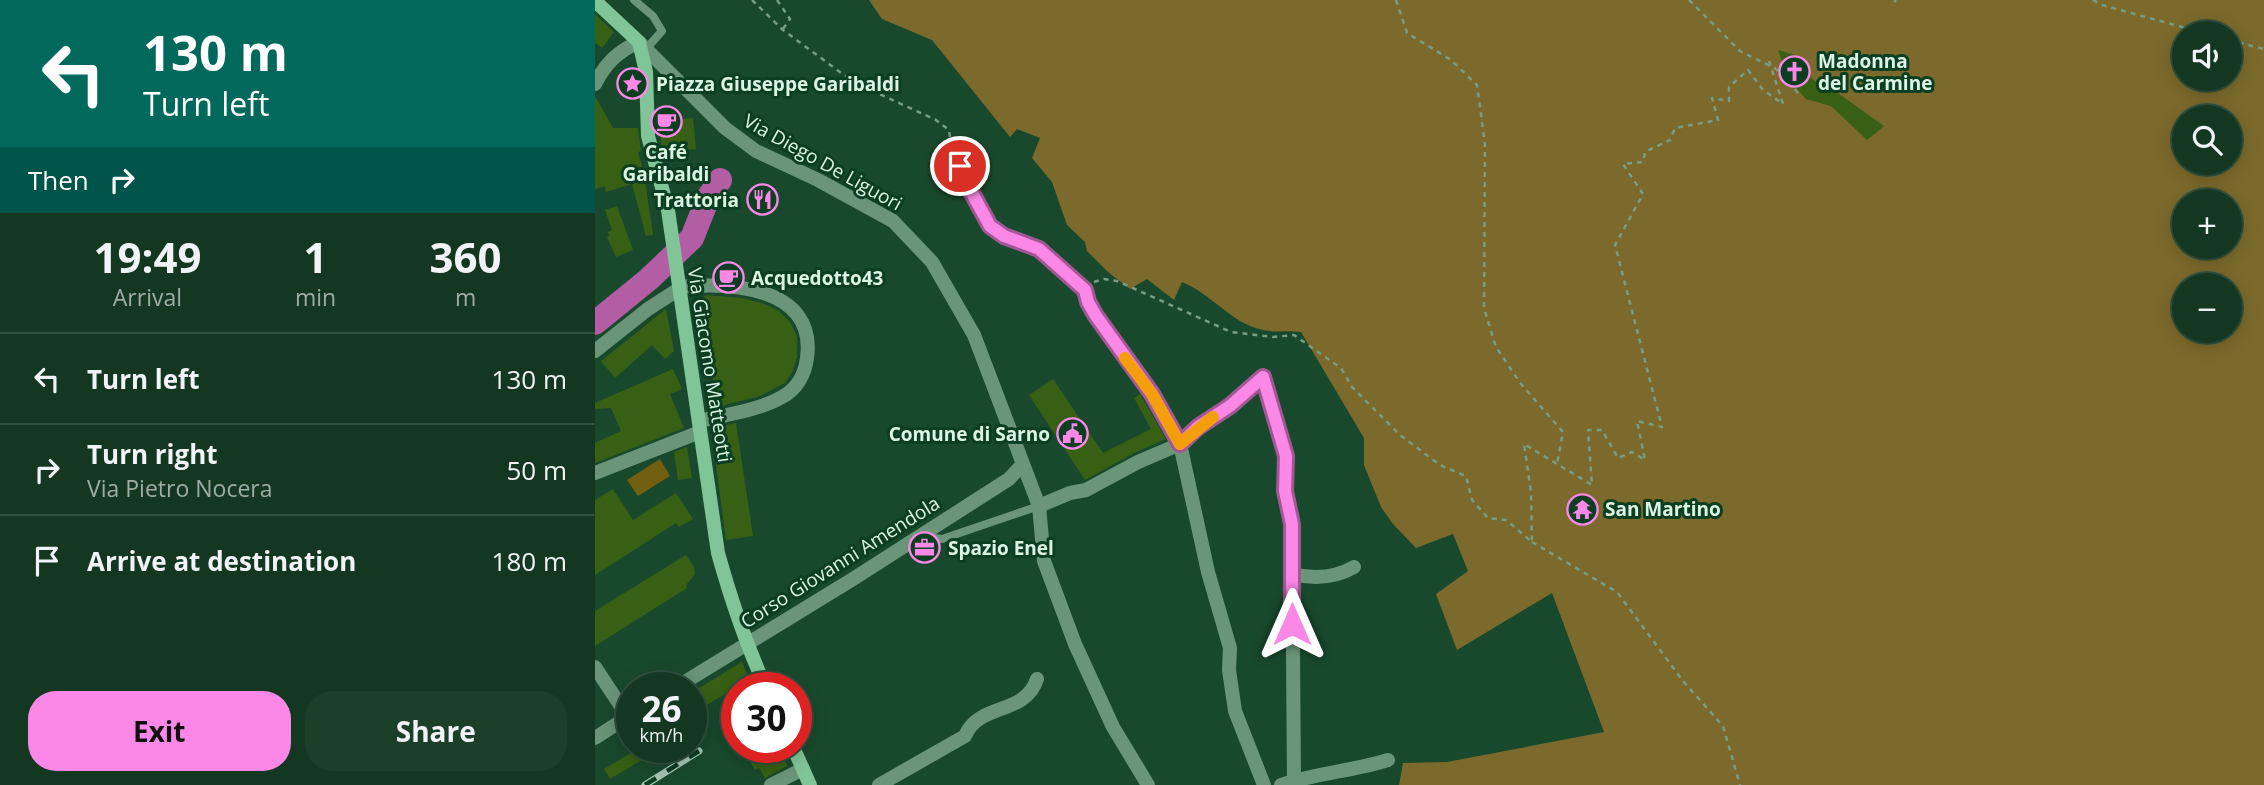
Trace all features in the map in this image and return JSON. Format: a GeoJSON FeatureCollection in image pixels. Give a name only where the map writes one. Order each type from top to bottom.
{"type":"FeatureCollection","features":[{"type":"Feature","properties":{"kind":"street","name":"Via Diego De Liguori"},"geometry":{"type":"LineString","coordinates":[[595,1],[725,128],[755,151],[818,180],[893,221],[932,262],[974,335],[1039,506],[1044,561],[1075,643],[1113,727],[1148,785]]}},
{"type":"Feature","properties":{"kind":"street","name":"Via Giacomo Matteotti"},"geometry":{"type":"LineString","coordinates":[[642,45],[646,72],[648,136],[668,210],[718,553],[746,644],[759,672]]}},
{"type":"Feature","properties":{"kind":"street"},"geometry":{"type":"LineString","coordinates":[[595,84],[610,60],[625,48],[642,45]]}},
{"type":"Feature","properties":{"kind":"street"},"geometry":{"type":"LineString","coordinates":[[646,72],[669,72]]}},
{"type":"Feature","properties":{"kind":"street"},"geometry":{"type":"LineString","coordinates":[[952,149],[990,226],[1004,236],[1039,249],[1085,290],[1088,302],[1116,346],[1152,394],[1180,444],[1207,572],[1230,648],[1229,670],[1235,711],[1264,785]]}},
{"type":"Feature","properties":{"kind":"street"},"geometry":{"type":"LineString","coordinates":[[595,351],[678,283],[762,291],[785,302],[799,316],[809,346],[805,373],[782,397],[700,426],[595,473]]}},
{"type":"Feature","properties":{"kind":"street"},"geometry":{"type":"LineString","coordinates":[[1039,506],[1070,493],[1086,490],[1138,462],[1180,444],[1263,377],[1286,456],[1285,491],[1292,524],[1288,783],[1388,760]]}},
{"type":"Feature","properties":{"kind":"street","name":"Corso Giovanni Amendola"},"geometry":{"type":"LineString","coordinates":[[701,672],[920,536],[1009,478],[1022,465]]}},
{"type":"Feature","properties":{"kind":"street"},"geometry":{"type":"LineString","coordinates":[[1292,574],[1311,578],[1345,572],[1355,567]]}},
{"type":"Feature","properties":{"kind":"street"},"geometry":{"type":"LineString","coordinates":[[595,667],[616,696]]}},
{"type":"Feature","properties":{"kind":"street"},"geometry":{"type":"LineString","coordinates":[[879,785],[965,736],[970,725],[981,718],[1020,702],[1034,689],[1037,679]]}},
{"type":"Feature","properties":{"kind":"street"},"geometry":{"type":"LineString","coordinates":[[595,738],[616,724]]}},
{"type":"Feature","properties":{"kind":"street"},"geometry":{"type":"LineString","coordinates":[[800,763],[810,785]]}},
{"type":"Feature","properties":{"kind":"street"},"geometry":{"type":"LineString","coordinates":[[771,785],[803,769]]}},
{"type":"Feature","properties":{"kind":"lane"},"geometry":{"type":"LineString","coordinates":[[634,0],[653,16],[662,31],[642,45]]}},
{"type":"Feature","properties":{"kind":"lane"},"geometry":{"type":"LineString","coordinates":[[920,536],[942,539],[1039,506]]}},
{"type":"Feature","properties":{"kind":"path"},"geometry":{"type":"LineString","coordinates":[[752,0],[783,30],[844,75],[936,120],[949,130],[952,149]]}},
{"type":"Feature","properties":{"kind":"path"},"geometry":{"type":"LineString","coordinates":[[777,0],[790,19],[783,30]]}},
{"type":"Feature","properties":{"kind":"path"},"geometry":{"type":"LineString","coordinates":[[1396,0],[1407,33],[1451,60],[1476,85],[1485,144],[1484,308],[1496,347],[1521,384],[1563,432],[1557,464]]}},
{"type":"Feature","properties":{"kind":"path"},"geometry":{"type":"LineString","coordinates":[[1689,0],[1740,51],[1776,69],[1798,93]]}},
{"type":"Feature","properties":{"kind":"path"},"geometry":{"type":"LineString","coordinates":[[2093,0],[2102,5],[2172,24]]}},
{"type":"Feature","properties":{"kind":"path"},"geometry":{"type":"LineString","coordinates":[[2242,43],[2264,48]]}},
{"type":"Feature","properties":{"kind":"path"},"geometry":{"type":"LineString","coordinates":[[1532,542],[1531,492],[1524,444],[1592,485],[1588,430],[1602,430],[1618,458],[1632,452],[1645,460],[1637,421],[1662,427],[1615,245],[1643,194],[1623,164],[1643,162],[1645,152],[1669,140],[1675,128],[1718,120],[1712,98],[1729,101],[1729,87],[1748,70],[1763,90],[1783,104],[1770,66]]}},
{"type":"Feature","properties":{"kind":"path"},"geometry":{"type":"LineString","coordinates":[[1077,283],[1086,284],[1104,279],[1117,281],[1231,332],[1273,337],[1294,335],[1341,368],[1352,387],[1400,435],[1440,466],[1466,476],[1472,500],[1487,519],[1506,520],[1532,542],[1617,592],[1683,681],[1723,726],[1740,785]]}},
{"type":"Feature","properties":{"kind":"shaded area"},"geometry":{"type":"Polygon","coordinates":[[[869,0],[2264,0],[2264,785],[1399,785],[1403,763],[1447,762],[1604,732],[1552,593],[1457,650],[1436,594],[1468,571],[1453,534],[1416,548],[1393,524],[1381,507],[1364,465],[1364,438],[1301,332],[1268,331],[1252,327],[1182,282],[1174,300],[1147,279],[1130,289],[1108,272],[1087,251],[1085,242],[1067,225],[1052,182],[1032,158],[1040,138],[1017,129],[1010,137],[932,40],[882,19],[869,0]]]}},
{"type":"Feature","properties":{"kind":"shaded area"},"geometry":{"type":"Polygon","coordinates":[[[660,459],[670,476],[638,496],[627,480],[660,459]]]}},
{"type":"Feature","properties":{"kind":"building"},"geometry":{"type":"Polygon","coordinates":[[[595,14],[614,32],[602,48],[595,43],[595,14]]]}},
{"type":"Feature","properties":{"kind":"building"},"geometry":{"type":"Polygon","coordinates":[[[1778,50],[1799,56],[1799,68],[1820,85],[1822,77],[1838,83],[1835,91],[1884,126],[1867,140],[1831,106],[1806,99],[1787,77],[1778,50]]]}},
{"type":"Feature","properties":{"kind":"building"},"geometry":{"type":"Polygon","coordinates":[[[595,96],[613,128],[638,128],[641,151],[638,152],[644,173],[653,235],[646,236],[632,184],[606,192],[605,186],[595,189],[595,96]]]}},
{"type":"Feature","properties":{"kind":"building"},"geometry":{"type":"Polygon","coordinates":[[[693,118],[696,149],[662,152],[659,121],[693,118]]]}},
{"type":"Feature","properties":{"kind":"building"},"geometry":{"type":"Polygon","coordinates":[[[617,206],[633,250],[616,257],[607,237],[612,230],[605,210],[617,206]]]}},
{"type":"Feature","properties":{"kind":"building"},"geometry":{"type":"Polygon","coordinates":[[[706,295],[742,298],[762,303],[779,311],[790,322],[797,336],[797,357],[793,371],[785,383],[760,396],[717,407],[700,299],[706,295]]]}},
{"type":"Feature","properties":{"kind":"building"},"geometry":{"type":"Polygon","coordinates":[[[666,309],[674,351],[665,359],[652,345],[615,378],[601,361],[666,309]]]}},
{"type":"Feature","properties":{"kind":"building"},"geometry":{"type":"Polygon","coordinates":[[[673,369],[682,389],[670,394],[684,428],[595,463],[595,443],[621,431],[611,408],[595,409],[595,403],[673,369]]]}},
{"type":"Feature","properties":{"kind":"building","name":"Comune di Sarno"},"geometry":{"type":"Polygon","coordinates":[[[1053,379],[1103,453],[1151,429],[1134,398],[1140,394],[1166,439],[1085,480],[1029,395],[1053,379]]]}},
{"type":"Feature","properties":{"kind":"building"},"geometry":{"type":"Polygon","coordinates":[[[736,423],[753,536],[726,540],[711,428],[736,423]]]}},
{"type":"Feature","properties":{"kind":"building"},"geometry":{"type":"Polygon","coordinates":[[[687,447],[692,478],[678,480],[674,452],[687,447]]]}},
{"type":"Feature","properties":{"kind":"building"},"geometry":{"type":"Polygon","coordinates":[[[613,489],[633,520],[676,493],[693,519],[679,527],[676,523],[595,575],[595,500],[613,489]]]}},
{"type":"Feature","properties":{"kind":"building"},"geometry":{"type":"Polygon","coordinates":[[[686,555],[695,574],[686,585],[687,588],[595,646],[595,611],[686,555]]]}},
{"type":"Feature","properties":{"kind":"building"},"geometry":{"type":"Polygon","coordinates":[[[742,662],[746,672],[726,672],[742,662]]]}},
{"type":"Feature","properties":{"kind":"building"},"geometry":{"type":"Polygon","coordinates":[[[721,675],[721,696],[707,705],[707,683],[721,675]]]}},
{"type":"Feature","properties":{"kind":"building"},"geometry":{"type":"Polygon","coordinates":[[[616,762],[637,763],[610,779],[604,769],[616,762]]]}},
{"type":"Feature","properties":{"kind":"building"},"geometry":{"type":"Polygon","coordinates":[[[751,763],[786,763],[787,766],[765,778],[759,768],[755,770],[751,763]]]}},
{"type":"Feature","properties":{"kind":"waterway"},"geometry":{"type":"LineString","coordinates":[[595,323],[649,279],[692,238],[708,198],[720,180]]}},
{"type":"Feature","properties":{"kind":"railway"},"geometry":{"type":"LineString","coordinates":[[645,785],[680,763]]}},
{"type":"Feature","properties":{"kind":"slow traffic"},"geometry":{"type":"LineString","coordinates":[[1125,358],[1152,394],[1180,444],[1213,417]]}},
{"type":"Feature","properties":{"kind":"place","name":"Madonna del Carmine"},"geometry":{"type":"Point","coordinates":[1795,72]}},
{"type":"Feature","properties":{"kind":"place","name":"Piazza Giuseppe Garibaldi"},"geometry":{"type":"Point","coordinates":[633,84]}},
{"type":"Feature","properties":{"kind":"place","name":"Café Garibaldi"},"geometry":{"type":"Point","coordinates":[666,121]}},
{"type":"Feature","properties":{"kind":"place","name":"Trattoria"},"geometry":{"type":"Point","coordinates":[762,200]}},
{"type":"Feature","properties":{"kind":"place","name":"Acquedotto43"},"geometry":{"type":"Point","coordinates":[728,278]}},
{"type":"Feature","properties":{"kind":"place","name":"Comune di Sarno"},"geometry":{"type":"Point","coordinates":[1073,434]}},
{"type":"Feature","properties":{"kind":"place","name":"San Martino"},"geometry":{"type":"Point","coordinates":[1582,509]}},
{"type":"Feature","properties":{"kind":"place","name":"Spazio Enel"},"geometry":{"type":"Point","coordinates":[925,548]}},
{"type":"Feature","properties":{"kind":"route"},"geometry":{"type":"LineString","coordinates":[[960,166],[990,226],[1004,236],[1039,249],[1085,290],[1096,316],[1152,394],[1180,444],[1189,434],[1230,406],[1263,377],[1286,456],[1285,491],[1292,524],[1292,624]]}}]}
